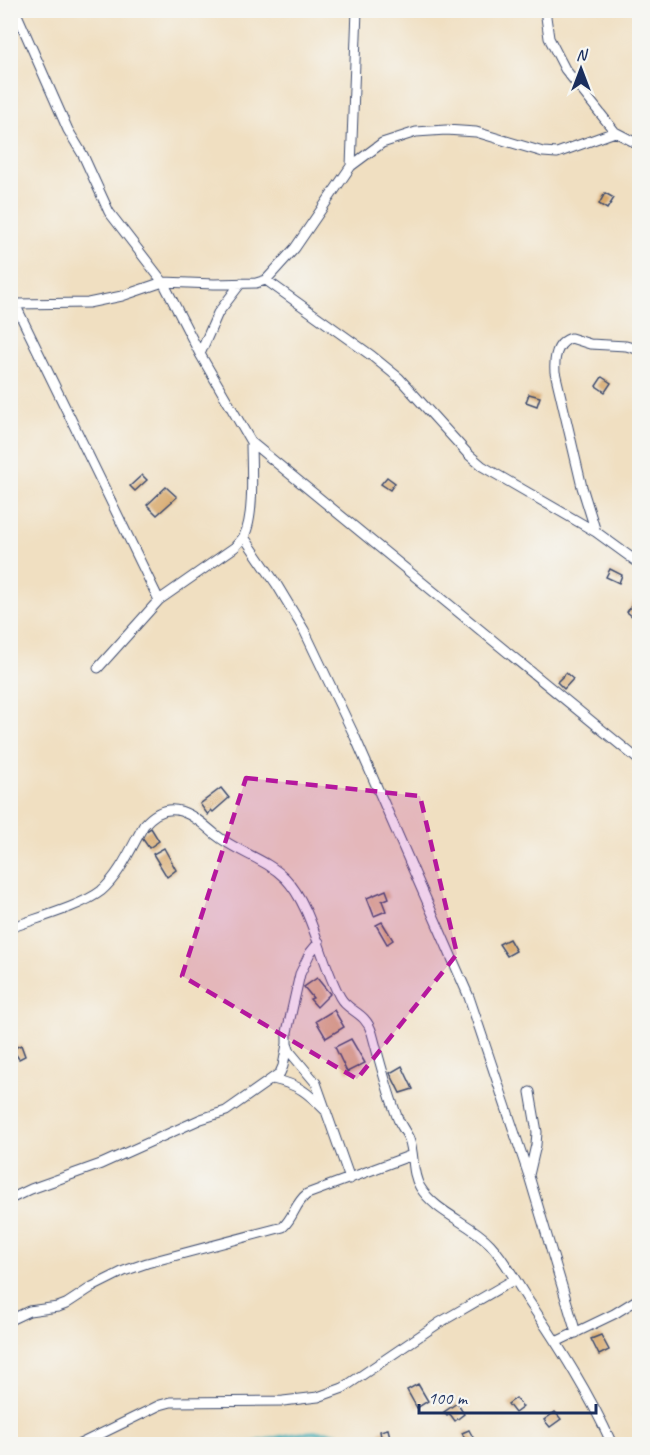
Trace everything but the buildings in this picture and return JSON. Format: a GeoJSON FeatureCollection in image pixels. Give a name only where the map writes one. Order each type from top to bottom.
{"type":"FeatureCollection","features":[{"type":"Feature","properties":{"kind":"street"},"geometry":{"type":"LineString","coordinates":[[15,10],[68,130],[83,155],[109,212],[163,282],[200,354],[251,442],[639,761]]}},
{"type":"Feature","properties":{"kind":"street"},"geometry":{"type":"LineString","coordinates":[[351,166],[357,10]]}},
{"type":"Feature","properties":{"kind":"street"},"geometry":{"type":"LineString","coordinates":[[545,10],[549,38],[565,69],[615,132],[639,145]]}},
{"type":"Feature","properties":{"kind":"street"},"geometry":{"type":"LineString","coordinates":[[16,304],[88,303],[122,296],[163,282],[241,283],[266,280],[295,248],[351,166],[382,143],[416,132],[446,130],[476,132],[543,152],[557,153],[615,132]]}},
{"type":"Feature","properties":{"kind":"street"},"geometry":{"type":"LineString","coordinates":[[266,280],[399,378],[468,454],[482,466],[596,532],[639,564]]}},
{"type":"Feature","properties":{"kind":"street"},"geometry":{"type":"LineString","coordinates":[[200,354],[218,314],[241,283]]}},
{"type":"Feature","properties":{"kind":"street"},"geometry":{"type":"LineString","coordinates":[[10,294],[159,600]]}},
{"type":"Feature","properties":{"kind":"street"},"geometry":{"type":"LineString","coordinates":[[596,532],[582,487],[555,372],[555,356],[563,342],[571,338],[590,344],[626,346],[639,350]]}},
{"type":"Feature","properties":{"kind":"street"},"geometry":{"type":"LineString","coordinates":[[98,668],[159,600],[235,547],[244,537],[248,525],[252,483],[251,442]]}},
{"type":"Feature","properties":{"kind":"street"},"geometry":{"type":"LineString","coordinates":[[244,537],[304,630],[355,737],[469,997],[529,1176],[576,1333]]}},
{"type":"Feature","properties":{"kind":"street"},"geometry":{"type":"LineString","coordinates":[[10,928],[86,900],[100,892],[114,877],[144,825],[150,818],[171,809],[181,809],[196,818],[226,843],[273,869],[285,879],[296,892],[319,942],[340,999],[359,1013],[369,1025],[395,1110],[410,1141],[414,1176],[421,1189],[435,1203],[490,1244],[572,1367],[612,1444]]}},
{"type":"Feature","properties":{"kind":"street"},"geometry":{"type":"LineString","coordinates":[[10,1199],[101,1164],[201,1119],[226,1111],[280,1073],[300,975],[310,953],[319,942]]}},
{"type":"Feature","properties":{"kind":"street"},"geometry":{"type":"LineString","coordinates":[[286,1044],[316,1083],[350,1179]]}},
{"type":"Feature","properties":{"kind":"street"},"geometry":{"type":"LineString","coordinates":[[273,1078],[304,1089],[327,1112]]}},
{"type":"Feature","properties":{"kind":"street"},"geometry":{"type":"LineString","coordinates":[[529,1176],[537,1132],[530,1092]]}},
{"type":"Feature","properties":{"kind":"street"},"geometry":{"type":"LineString","coordinates":[[10,1320],[29,1311],[66,1304],[92,1287],[131,1268],[283,1227],[299,1200],[307,1194],[412,1155]]}},
{"type":"Feature","properties":{"kind":"street"},"geometry":{"type":"LineString","coordinates":[[80,1444],[160,1405],[171,1402],[283,1401],[318,1397],[343,1388],[439,1323],[515,1279]]}},
{"type":"Feature","properties":{"kind":"street"},"geometry":{"type":"LineString","coordinates":[[556,1342],[639,1298]]}},
{"type":"Feature","properties":{"kind":"highlighted area"},"geometry":{"type":"Polygon","coordinates":[[[246,778],[420,796],[457,954],[357,1079],[182,976],[246,778]]]}},
{"type":"Feature","properties":{"kind":"waterway"},"geometry":{"type":"LineString","coordinates":[[640,1397],[636,1414],[640,1427]]}},
{"type":"Feature","properties":{"kind":"waterway"},"geometry":{"type":"LineString","coordinates":[[249,1444],[319,1432],[339,1435],[349,1444]]}}]}
